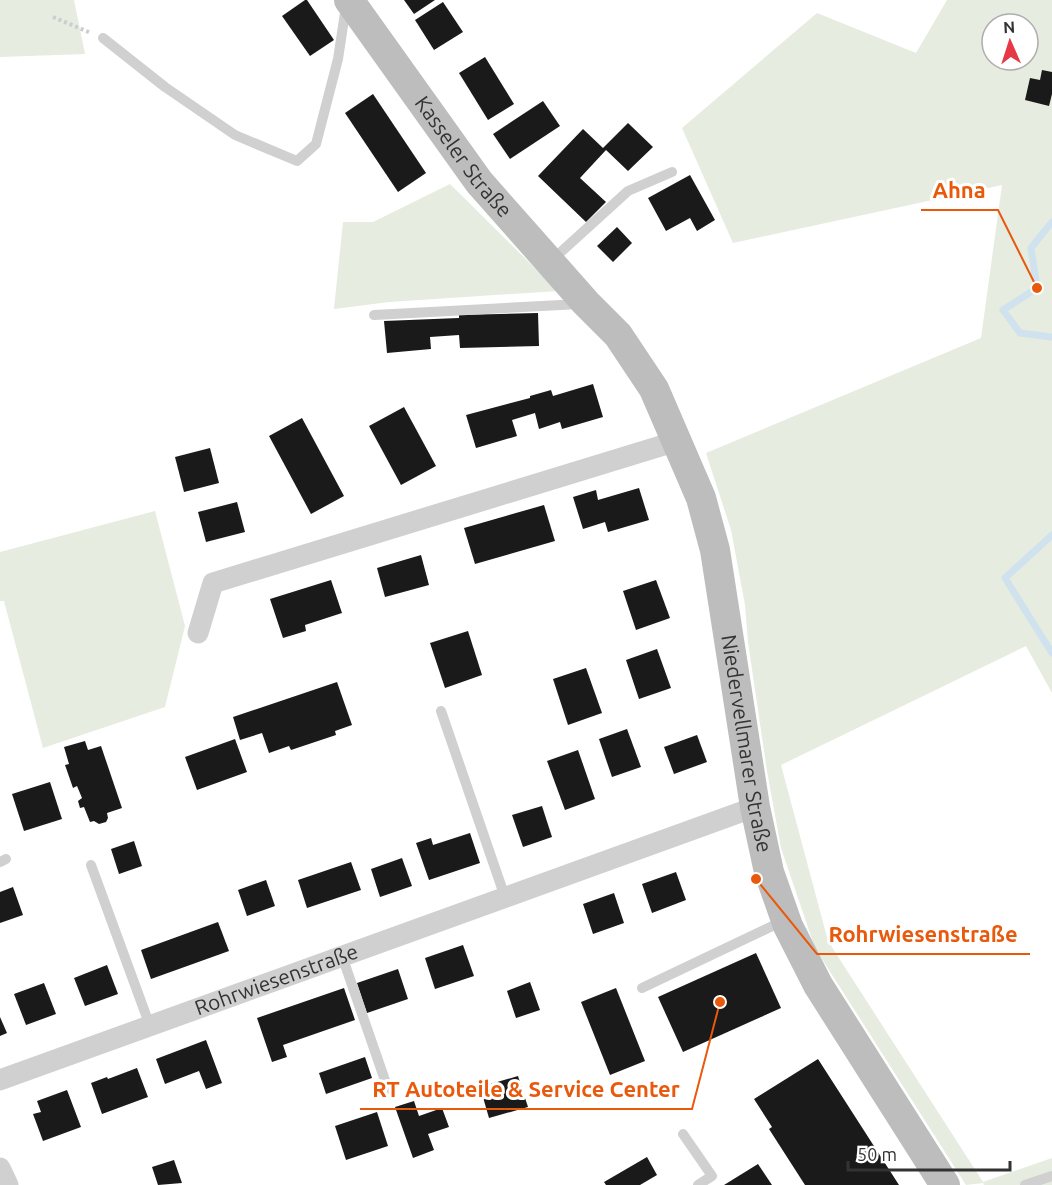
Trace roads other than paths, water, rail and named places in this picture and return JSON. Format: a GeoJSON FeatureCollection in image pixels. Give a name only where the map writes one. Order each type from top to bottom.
{"type":"FeatureCollection","features":[{"type":"Feature","properties":{"kind":"main road","name":"Kasseler Straße"},"geometry":{"type":"LineString","coordinates":[[348,0],[479,182],[586,303]]}},
{"type":"Feature","properties":{"kind":"main road","name":"Niedervellmarer Straße"},"geometry":{"type":"LineString","coordinates":[[586,303],[618,335],[654,389],[701,498],[715,550],[755,807],[769,872],[786,920],[818,985],[945,1185]]}},
{"type":"Feature","properties":{"kind":"street"},"geometry":{"type":"LineString","coordinates":[[198,633],[213,583],[677,441]]}},
{"type":"Feature","properties":{"kind":"street","name":"Rohrwiesenstraße"},"geometry":{"type":"LineString","coordinates":[[0,1080],[755,807]]}},
{"type":"Feature","properties":{"kind":"street"},"geometry":{"type":"LineString","coordinates":[[0,1168],[8,1185]]}},
{"type":"Feature","properties":{"kind":"lane"},"geometry":{"type":"LineString","coordinates":[[103,38],[165,87],[235,135],[297,161],[316,144],[338,59],[348,0]]}},
{"type":"Feature","properties":{"kind":"lane"},"geometry":{"type":"LineString","coordinates":[[551,262],[628,191],[672,172]]}},
{"type":"Feature","properties":{"kind":"lane"},"geometry":{"type":"LineString","coordinates":[[374,315],[586,303]]}},
{"type":"Feature","properties":{"kind":"lane"},"geometry":{"type":"LineString","coordinates":[[441,711],[506,897]]}},
{"type":"Feature","properties":{"kind":"lane"},"geometry":{"type":"LineString","coordinates":[[91,865],[150,1026]]}},
{"type":"Feature","properties":{"kind":"lane"},"geometry":{"type":"LineString","coordinates":[[642,988],[786,920]]}},
{"type":"Feature","properties":{"kind":"lane"},"geometry":{"type":"LineString","coordinates":[[342,956],[388,1089]]}},
{"type":"Feature","properties":{"kind":"lane"},"geometry":{"type":"LineString","coordinates":[[683,1134],[712,1176],[698,1185]]}},
{"type":"Feature","properties":{"kind":"lane"},"geometry":{"type":"LineString","coordinates":[[1026,1185],[1052,1176]]}},
{"type":"Feature","properties":{"kind":"waterway"},"geometry":{"type":"LineString","coordinates":[[1052,222],[1031,248],[1037,288],[1003,310],[1020,333],[1052,337]]}},
{"type":"Feature","properties":{"kind":"waterway"},"geometry":{"type":"LineString","coordinates":[[1052,535],[1005,578],[1052,653]]}},
{"type":"Feature","properties":{"kind":"place","name":"Ahna"},"geometry":{"type":"Point","coordinates":[1037,288]}},
{"type":"Feature","properties":{"kind":"place","name":"Rohrwiesenstraße"},"geometry":{"type":"Point","coordinates":[756,879]}},
{"type":"Feature","properties":{"kind":"place","name":"RT Autoteile & Service Center"},"geometry":{"type":"Point","coordinates":[720,1002]}}]}
